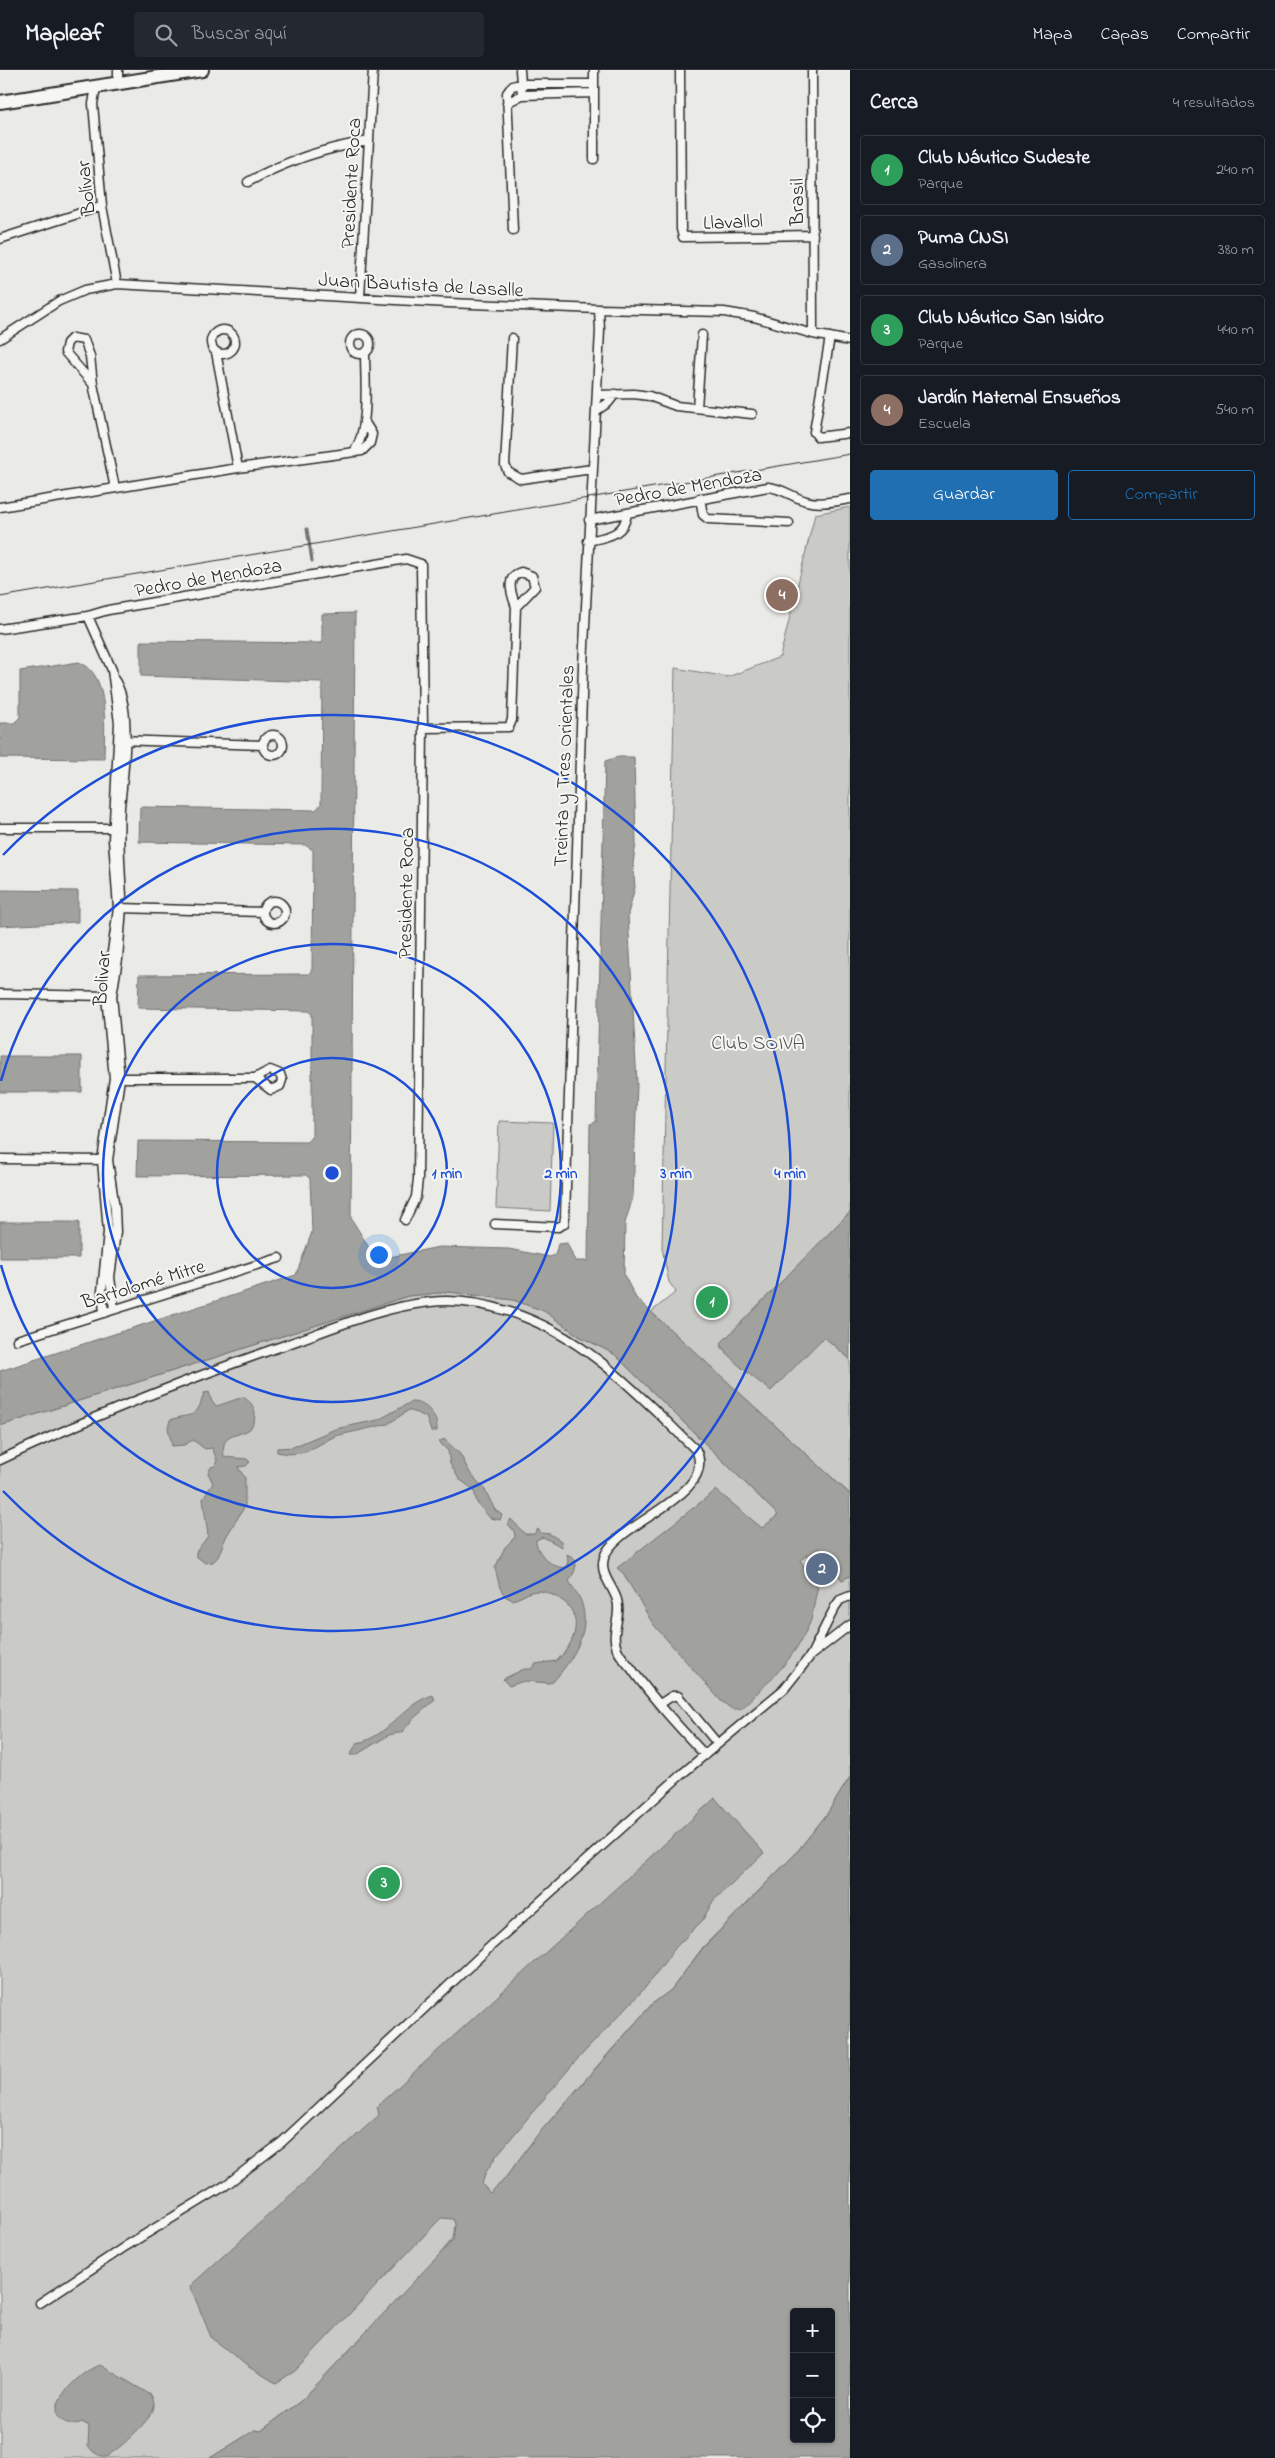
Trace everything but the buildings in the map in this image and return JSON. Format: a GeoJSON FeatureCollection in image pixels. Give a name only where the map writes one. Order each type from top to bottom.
{"type":"FeatureCollection","features":[{"type":"Feature","properties":{"kind":"main road"},"geometry":{"type":"LineString","coordinates":[[0,102],[202,70]]}},
{"type":"Feature","properties":{"kind":"street"},"geometry":{"type":"LineString","coordinates":[[118,70],[118,84]]}},
{"type":"Feature","properties":{"kind":"street","name":"Presidente Roca"},"geometry":{"type":"LineString","coordinates":[[360,298],[373,70]]}},
{"type":"Feature","properties":{"kind":"street"},"geometry":{"type":"LineString","coordinates":[[520,70],[522,96]]}},
{"type":"Feature","properties":{"kind":"street"},"geometry":{"type":"LineString","coordinates":[[594,70],[594,158]]}},
{"type":"Feature","properties":{"kind":"street","name":"Llavallol"},"geometry":{"type":"LineString","coordinates":[[680,70],[680,229],[683,237],[813,235]]}},
{"type":"Feature","properties":{"kind":"street","name":"Brasil"},"geometry":{"type":"LineString","coordinates":[[812,70],[813,334]]}},
{"type":"Feature","properties":{"kind":"street"},"geometry":{"type":"LineString","coordinates":[[513,230],[507,93],[512,86],[521,84],[594,84]]}},
{"type":"Feature","properties":{"kind":"street"},"geometry":{"type":"LineString","coordinates":[[547,94],[548,84]]}},
{"type":"Feature","properties":{"kind":"street","name":"Bolívar"},"geometry":{"type":"LineString","coordinates":[[96,88],[93,104],[102,206],[117,284]]}},
{"type":"Feature","properties":{"kind":"street"},"geometry":{"type":"LineString","coordinates":[[507,103],[522,96],[594,93]]}},
{"type":"Feature","properties":{"kind":"street"},"geometry":{"type":"LineString","coordinates":[[248,182],[276,166],[306,154],[369,141]]}},
{"type":"Feature","properties":{"kind":"street"},"geometry":{"type":"LineString","coordinates":[[0,239],[102,206]]}},
{"type":"Feature","properties":{"kind":"street","name":"Juan Bautista de Lasalle"},"geometry":{"type":"LineString","coordinates":[[0,339],[59,301],[85,290],[117,284],[599,310],[724,312],[754,317],[813,334],[850,341]]}},
{"type":"Feature","properties":{"kind":"street","name":"Treinta y Tres Orientales"},"geometry":{"type":"LineString","coordinates":[[495,1224],[558,1227],[564,1224],[588,520],[597,395],[599,310]]}},
{"type":"Feature","properties":{"kind":"street"},"geometry":{"type":"LineString","coordinates":[[697,408],[702,335]]}},
{"type":"Feature","properties":{"kind":"street"},"geometry":{"type":"LineString","coordinates":[[830,337],[814,432],[818,437],[826,438],[850,433]]}},
{"type":"Feature","properties":{"kind":"street"},"geometry":{"type":"LineString","coordinates":[[93,384],[65,352],[67,343],[72,338],[84,340],[88,346],[93,384],[115,488]]}},
{"type":"Feature","properties":{"kind":"street"},"geometry":{"type":"LineString","coordinates":[[512,338],[506,465],[508,472],[521,479],[592,469]]}},
{"type":"Feature","properties":{"kind":"street"},"geometry":{"type":"LineString","coordinates":[[216,352],[238,468]]}},
{"type":"Feature","properties":{"kind":"street"},"geometry":{"type":"LineString","coordinates":[[0,507],[367,449],[372,434],[364,421],[365,353]]}},
{"type":"Feature","properties":{"kind":"street"},"geometry":{"type":"LineString","coordinates":[[596,411],[608,403],[615,394]]}},
{"type":"Feature","properties":{"kind":"street"},"geometry":{"type":"LineString","coordinates":[[597,395],[649,396],[676,406],[752,414]]}},
{"type":"Feature","properties":{"kind":"street","name":"Pedro de Mendoza"},"geometry":{"type":"LineString","coordinates":[[588,520],[768,486],[776,487],[805,501],[816,503],[850,499]]}},
{"type":"Feature","properties":{"kind":"street"},"geometry":{"type":"LineString","coordinates":[[700,498],[703,515],[708,519],[790,523]]}},
{"type":"Feature","properties":{"kind":"street"},"geometry":{"type":"LineString","coordinates":[[588,541],[608,537],[620,530],[626,523],[627,513]]}},
{"type":"Feature","properties":{"kind":"street","name":"Pedro de Mendoza"},"geometry":{"type":"LineString","coordinates":[[0,629],[88,616],[108,610],[406,559],[420,564]]}},
{"type":"Feature","properties":{"kind":"street","name":"Presidente Roca"},"geometry":{"type":"LineString","coordinates":[[406,1220],[416,1198],[418,1179],[423,728],[420,564]]}},
{"type":"Feature","properties":{"kind":"street"},"geometry":{"type":"LineString","coordinates":[[423,728],[509,727],[512,720],[516,607]]}},
{"type":"Feature","properties":{"kind":"street","name":"Bolivar"},"geometry":{"type":"LineString","coordinates":[[88,616],[104,649],[114,678],[124,779],[116,828],[120,908],[109,996],[117,1078],[105,1160],[116,1209],[102,1291],[104,1313]]}},
{"type":"Feature","properties":{"kind":"street"},"geometry":{"type":"LineString","coordinates":[[121,740],[263,745]]}},
{"type":"Feature","properties":{"kind":"street"},"geometry":{"type":"LineString","coordinates":[[0,828],[116,828]]}},
{"type":"Feature","properties":{"kind":"street"},"geometry":{"type":"LineString","coordinates":[[120,908],[263,912]]}},
{"type":"Feature","properties":{"kind":"street"},"geometry":{"type":"LineString","coordinates":[[0,994],[109,996]]}},
{"type":"Feature","properties":{"kind":"street"},"geometry":{"type":"LineString","coordinates":[[117,1078],[255,1078],[274,1070],[280,1074],[282,1080],[280,1086],[274,1090],[268,1089],[255,1078]]}},
{"type":"Feature","properties":{"kind":"street"},"geometry":{"type":"LineString","coordinates":[[264,1073],[262,1080],[264,1085]]}},
{"type":"Feature","properties":{"kind":"street"},"geometry":{"type":"LineString","coordinates":[[0,1159],[105,1160]]}},
{"type":"Feature","properties":{"kind":"street","name":"Bolivar"},"geometry":{"type":"LineString","coordinates":[[111,1245],[110,1277],[114,1309]]}},
{"type":"Feature","properties":{"kind":"street","name":"Bartolomé Mitre"},"geometry":{"type":"LineString","coordinates":[[17,1340],[279,1258]]}},
{"type":"Feature","properties":{"kind":"street"},"geometry":{"type":"LineString","coordinates":[[0,1460],[168,1387],[366,1316],[401,1307],[440,1301],[469,1303],[512,1313],[578,1347],[616,1373],[696,1450],[700,1459],[700,1467],[691,1483],[664,1507],[614,1543],[604,1558],[604,1572],[618,1604],[615,1635],[617,1648],[660,1704],[705,1755]]}},
{"type":"Feature","properties":{"kind":"street"},"geometry":{"type":"LineString","coordinates":[[40,2303],[126,2246],[226,2186],[282,2142],[492,1945],[717,1743],[784,1689],[811,1655],[835,1607],[840,1600],[850,1596]]}},
{"type":"Feature","properties":{"kind":"street"},"geometry":{"type":"LineString","coordinates":[[811,1655],[850,1625]]}},
{"type":"Feature","properties":{"kind":"street"},"geometry":{"type":"LineString","coordinates":[[660,1704],[672,1696],[678,1696],[717,1743]]}},
{"type":"Feature","properties":{"kind":"green space","name":"Club SOIVA"},"geometry":{"type":"Polygon","coordinates":[[[850,507],[850,1212],[721,1343],[722,1348],[753,1377],[824,1337],[850,1359],[850,1494],[651,1312],[676,1292],[669,1282],[662,1248],[675,668],[728,677],[780,657],[815,514],[850,507]]]}},
{"type":"Feature","properties":{"kind":"green space"},"geometry":{"type":"Polygon","coordinates":[[[499,1121],[553,1123],[550,1211],[496,1208],[499,1121]]]}},
{"type":"Feature","properties":{"kind":"green space"},"geometry":{"type":"Polygon","coordinates":[[[449,1292],[513,1300],[544,1311],[579,1336],[614,1354],[778,1515],[818,1548],[842,1580],[850,1576],[850,1777],[827,1814],[796,1853],[703,1947],[671,1990],[652,2004],[584,2081],[535,2138],[503,2181],[490,2193],[431,2265],[302,2400],[261,2431],[255,2430],[210,2458],[0,2458],[0,1426],[408,1296],[449,1292]]]}},
{"type":"Feature","properties":{"kind":"shaded area"},"geometry":{"type":"Polygon","coordinates":[[[355,613],[351,1218],[371,1251],[380,1259],[439,1247],[509,1249],[550,1257],[555,1255],[558,1244],[567,1243],[575,1261],[588,1261],[590,1124],[596,1122],[605,761],[618,757],[634,757],[636,843],[633,864],[635,887],[628,914],[637,1084],[633,1197],[625,1223],[624,1275],[636,1298],[850,1494],[850,1576],[842,1580],[818,1548],[800,1560],[818,1587],[809,1625],[787,1661],[740,1709],[732,1709],[721,1701],[653,1624],[623,1573],[617,1568],[716,1490],[762,1528],[778,1515],[614,1354],[579,1336],[544,1311],[513,1300],[449,1292],[408,1296],[0,1426],[0,1371],[296,1275],[312,1232],[310,1179],[306,1175],[137,1176],[138,1141],[307,1142],[312,1136],[312,1014],[308,1011],[138,1008],[139,975],[309,974],[312,969],[313,850],[305,845],[139,842],[140,807],[316,810],[321,804],[322,682],[141,676],[141,641],[322,643],[322,614],[355,613]]]}},
{"type":"Feature","properties":{"kind":"shaded area"},"geometry":{"type":"Polygon","coordinates":[[[79,662],[89,668],[96,678],[101,691],[105,719],[104,759],[0,758],[0,723],[14,723],[20,717],[20,671],[79,662]]]}},
{"type":"Feature","properties":{"kind":"shaded area"},"geometry":{"type":"Polygon","coordinates":[[[0,890],[78,891],[78,922],[0,926],[0,890]]]}},
{"type":"Feature","properties":{"kind":"shaded area"},"geometry":{"type":"Polygon","coordinates":[[[0,1056],[82,1056],[82,1092],[0,1092],[0,1056]]]}},
{"type":"Feature","properties":{"kind":"shaded area"},"geometry":{"type":"Polygon","coordinates":[[[850,1212],[850,1359],[824,1337],[771,1391],[735,1362],[721,1343],[850,1212]]]}},
{"type":"Feature","properties":{"kind":"shaded area"},"geometry":{"type":"Polygon","coordinates":[[[0,1222],[79,1222],[79,1258],[0,1258],[0,1222]]]}},
{"type":"Feature","properties":{"kind":"shaded area"},"geometry":{"type":"Polygon","coordinates":[[[209,1392],[212,1402],[217,1406],[243,1397],[253,1407],[255,1416],[250,1429],[230,1437],[224,1444],[224,1457],[247,1459],[250,1462],[246,1466],[238,1467],[245,1478],[245,1506],[226,1537],[218,1557],[213,1562],[205,1563],[196,1556],[196,1552],[208,1536],[203,1499],[213,1483],[208,1473],[211,1467],[215,1466],[217,1460],[212,1448],[205,1449],[193,1440],[184,1445],[172,1446],[168,1428],[170,1420],[196,1412],[204,1393],[209,1392]]]}},
{"type":"Feature","properties":{"kind":"shaded area"},"geometry":{"type":"Polygon","coordinates":[[[411,1402],[427,1407],[436,1420],[437,1431],[431,1431],[426,1417],[409,1410],[388,1424],[335,1436],[306,1452],[289,1454],[277,1452],[277,1448],[293,1447],[335,1429],[378,1420],[411,1402]]]}},
{"type":"Feature","properties":{"kind":"shaded area"},"geometry":{"type":"Polygon","coordinates":[[[444,1439],[460,1454],[470,1473],[485,1490],[495,1510],[502,1515],[500,1520],[490,1518],[477,1503],[474,1490],[459,1479],[450,1464],[448,1451],[439,1442],[444,1439]]]}},
{"type":"Feature","properties":{"kind":"shaded area"},"geometry":{"type":"Polygon","coordinates":[[[511,1519],[525,1534],[534,1534],[538,1529],[541,1533],[550,1534],[561,1541],[562,1547],[543,1537],[536,1540],[539,1550],[546,1560],[556,1566],[566,1567],[568,1561],[567,1554],[574,1558],[576,1565],[569,1581],[581,1601],[584,1612],[582,1634],[567,1664],[553,1682],[549,1683],[524,1681],[509,1686],[503,1679],[524,1669],[531,1669],[535,1664],[556,1661],[568,1647],[575,1630],[573,1613],[560,1599],[547,1592],[538,1591],[512,1600],[505,1596],[500,1588],[495,1568],[505,1547],[515,1537],[514,1531],[508,1524],[511,1519]]]}},
{"type":"Feature","properties":{"kind":"shaded area"},"geometry":{"type":"Polygon","coordinates":[[[433,1695],[435,1700],[414,1718],[402,1732],[389,1735],[356,1755],[350,1755],[357,1743],[368,1740],[378,1734],[413,1705],[433,1695]]]}},
{"type":"Feature","properties":{"kind":"shaded area"},"geometry":{"type":"Polygon","coordinates":[[[850,1777],[850,2458],[210,2458],[255,2430],[261,2431],[302,2400],[453,2240],[455,2224],[453,2219],[441,2218],[295,2371],[276,2383],[247,2366],[211,2337],[190,2286],[379,2115],[377,2106],[715,1798],[764,1853],[713,1901],[702,1921],[676,1947],[645,1988],[573,2064],[497,2155],[486,2172],[482,2184],[490,2193],[503,2181],[535,2138],[652,2004],[671,1990],[703,1948],[796,1853],[827,1814],[850,1777]]]}},
{"type":"Feature","properties":{"kind":"shaded area"},"geometry":{"type":"Polygon","coordinates":[[[100,2365],[151,2395],[154,2404],[151,2414],[140,2428],[111,2454],[106,2456],[100,2456],[95,2453],[88,2445],[89,2426],[82,2422],[75,2424],[63,2421],[58,2414],[57,2406],[61,2397],[76,2380],[100,2365]]]}},
{"type":"Feature","properties":{"kind":"waterway"},"geometry":{"type":"LineString","coordinates":[[307,529],[312,561]]}},
{"type":"Feature","properties":{"kind":"tram line"},"geometry":{"type":"LineString","coordinates":[[0,597],[850,454]]}},
{"type":"Feature","properties":{"kind":"place","name":"Jardín Maternal Ensueños"},"geometry":{"type":"Point","coordinates":[782,595]}},
{"type":"Feature","properties":{"kind":"place","name":"Club Náutico Sudeste"},"geometry":{"type":"Point","coordinates":[712,1302]}},
{"type":"Feature","properties":{"kind":"place","name":"Puma CNSI"},"geometry":{"type":"Point","coordinates":[822,1569]}},
{"type":"Feature","properties":{"kind":"place","name":"Club Náutico San Isidro"},"geometry":{"type":"Point","coordinates":[384,1883]}}]}
